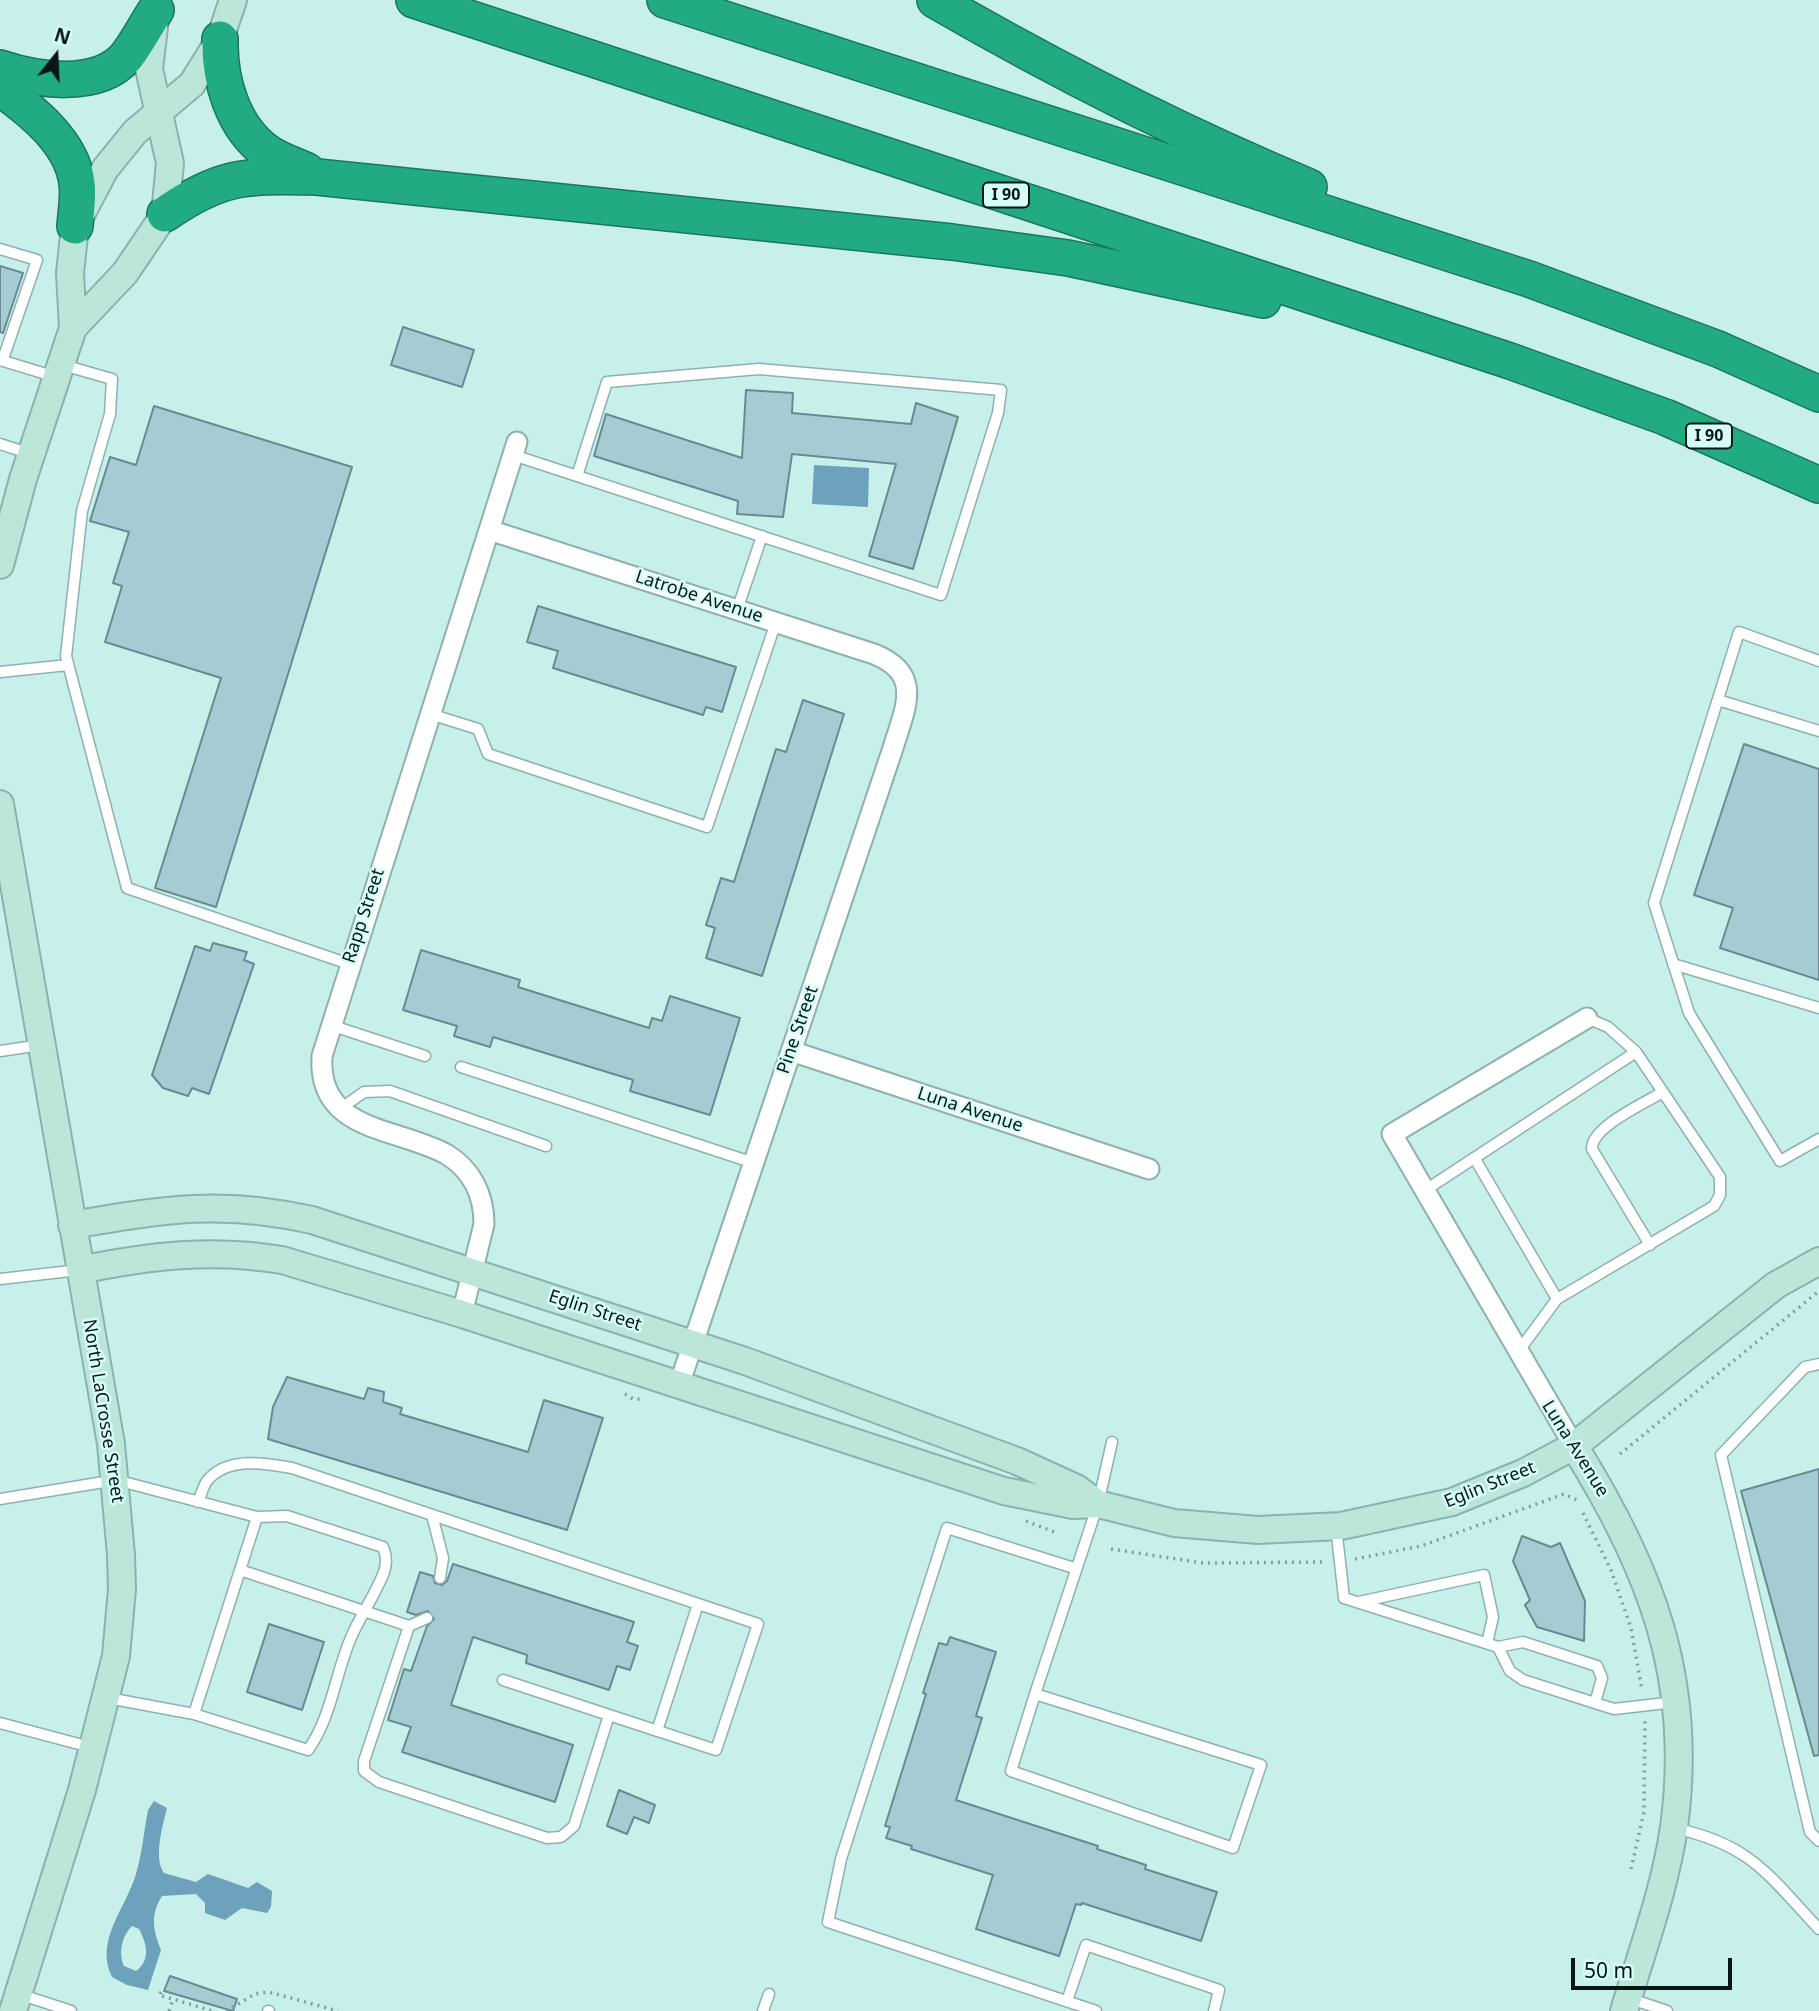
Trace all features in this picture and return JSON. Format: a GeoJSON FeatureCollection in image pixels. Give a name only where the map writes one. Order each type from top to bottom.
{"type":"FeatureCollection","features":[{"type":"Feature","properties":{"kind":"highway","name":"I 90"},"geometry":{"type":"LineString","coordinates":[[414,0],[1356,309],[1597,391],[1676,422],[1819,485]]}},
{"type":"Feature","properties":{"kind":"highway"},"geometry":{"type":"LineString","coordinates":[[665,0],[1529,279]]}},
{"type":"Feature","properties":{"kind":"highway"},"geometry":{"type":"LineString","coordinates":[[935,0],[1038,59],[1232,155],[1529,279],[1707,345],[1819,394]]}},
{"type":"Feature","properties":{"kind":"highway"},"geometry":{"type":"LineString","coordinates":[[0,68],[25,76],[48,79],[92,77],[124,59],[158,5]]}},
{"type":"Feature","properties":{"kind":"highway"},"geometry":{"type":"LineString","coordinates":[[220,39],[219,69],[236,117],[266,152],[317,177]]}},
{"type":"Feature","properties":{"kind":"highway"},"geometry":{"type":"LineString","coordinates":[[0,88],[24,105],[68,155],[77,183],[75,226]]}},
{"type":"Feature","properties":{"kind":"highway"},"geometry":{"type":"LineString","coordinates":[[165,214],[189,198],[229,180],[264,176],[317,177],[952,242],[1068,258],[1260,299],[1597,391]]}},
{"type":"Feature","properties":{"kind":"street"},"geometry":{"type":"LineString","coordinates":[[0,565],[31,454],[74,328],[70,273],[75,226],[104,169],[135,132],[191,84],[220,39],[233,0]]}},
{"type":"Feature","properties":{"kind":"street"},"geometry":{"type":"LineString","coordinates":[[74,328],[125,273],[165,214],[170,163],[149,69],[158,5]]}},
{"type":"Feature","properties":{"kind":"street","name":"Rapp Street"},"geometry":{"type":"LineString","coordinates":[[340,1110],[323,1085],[321,1072],[330,1025],[515,449]]}},
{"type":"Feature","properties":{"kind":"street","name":"Latrobe Avenue"},"geometry":{"type":"LineString","coordinates":[[489,530],[891,660],[904,673]]}},
{"type":"Feature","properties":{"kind":"street","name":"Pine Street"},"geometry":{"type":"LineString","coordinates":[[679,1385],[904,712],[907,686],[904,673]]}},
{"type":"Feature","properties":{"kind":"street","name":"North LaCrosse Street"},"geometry":{"type":"LineString","coordinates":[[0,804],[3,835],[42,1045],[116,1480],[122,1589],[116,1656],[107,1698],[16,2002]]}},
{"type":"Feature","properties":{"kind":"street","name":"Luna Avenue"},"geometry":{"type":"LineString","coordinates":[[1587,1018],[1392,1134],[1518,1353],[1622,1526],[1650,1590],[1668,1656],[1675,1702],[1678,1752],[1674,1828],[1660,1890],[1626,2005]]}},
{"type":"Feature","properties":{"kind":"street","name":"Luna Avenue"},"geometry":{"type":"LineString","coordinates":[[791,1051],[1149,1169]]}},
{"type":"Feature","properties":{"kind":"street"},"geometry":{"type":"LineString","coordinates":[[340,1110],[365,1124],[432,1146],[458,1161],[467,1172],[480,1195],[484,1210],[474,1273],[461,1314]]}},
{"type":"Feature","properties":{"kind":"street","name":"Eglin Street"},"geometry":{"type":"LineString","coordinates":[[72,1224],[203,1206],[242,1208],[324,1224],[694,1343],[1017,1461],[1076,1488],[1098,1504]]}},
{"type":"Feature","properties":{"kind":"street","name":"Eglin Street"},"geometry":{"type":"LineString","coordinates":[[80,1270],[166,1254],[252,1255],[309,1266],[1004,1491],[1073,1505],[1098,1504],[1174,1523],[1216,1528],[1301,1530],[1336,1527],[1452,1502],[1512,1478],[1574,1446],[1776,1285],[1819,1261]]}},
{"type":"Feature","properties":{"kind":"lane"},"geometry":{"type":"LineString","coordinates":[[0,249],[37,260],[2,360],[112,379],[110,414],[82,511],[66,656],[127,888],[349,964]]}},
{"type":"Feature","properties":{"kind":"lane"},"geometry":{"type":"LineString","coordinates":[[515,449],[577,476],[941,594],[998,413],[1001,390],[760,369],[607,382],[577,476]]}},
{"type":"Feature","properties":{"kind":"lane"},"geometry":{"type":"LineString","coordinates":[[0,444],[31,454]]}},
{"type":"Feature","properties":{"kind":"lane"},"geometry":{"type":"LineString","coordinates":[[737,610],[762,536]]}},
{"type":"Feature","properties":{"kind":"lane"},"geometry":{"type":"LineString","coordinates":[[430,714],[478,729],[488,754],[707,827],[776,622]]}},
{"type":"Feature","properties":{"kind":"lane"},"geometry":{"type":"LineString","coordinates":[[1819,661],[1739,632],[1654,903],[1689,1013],[1780,1161],[1819,1139]]}},
{"type":"Feature","properties":{"kind":"lane"},"geometry":{"type":"LineString","coordinates":[[0,672],[68,665]]}},
{"type":"Feature","properties":{"kind":"lane"},"geometry":{"type":"LineString","coordinates":[[1718,700],[1819,731]]}},
{"type":"Feature","properties":{"kind":"lane"},"geometry":{"type":"LineString","coordinates":[[1673,964],[1819,1008]]}},
{"type":"Feature","properties":{"kind":"lane"},"geometry":{"type":"LineString","coordinates":[[1518,1353],[1557,1300],[1714,1206],[1720,1195],[1720,1177],[1636,1052],[1608,1027],[1587,1018]]}},
{"type":"Feature","properties":{"kind":"lane"},"geometry":{"type":"LineString","coordinates":[[330,1025],[425,1056]]}},
{"type":"Feature","properties":{"kind":"lane"},"geometry":{"type":"LineString","coordinates":[[0,1051],[42,1045]]}},
{"type":"Feature","properties":{"kind":"lane"},"geometry":{"type":"LineString","coordinates":[[1424,1191],[1636,1052]]}},
{"type":"Feature","properties":{"kind":"lane"},"geometry":{"type":"LineString","coordinates":[[461,1067],[754,1163]]}},
{"type":"Feature","properties":{"kind":"lane"},"geometry":{"type":"LineString","coordinates":[[340,1110],[365,1092],[390,1091],[546,1146]]}},
{"type":"Feature","properties":{"kind":"lane"},"geometry":{"type":"LineString","coordinates":[[1650,1245],[1592,1149],[1592,1143],[1600,1130],[1663,1092]]}},
{"type":"Feature","properties":{"kind":"lane"},"geometry":{"type":"LineString","coordinates":[[1475,1159],[1557,1300]]}},
{"type":"Feature","properties":{"kind":"lane"},"geometry":{"type":"LineString","coordinates":[[0,1279],[80,1270]]}},
{"type":"Feature","properties":{"kind":"lane"},"geometry":{"type":"LineString","coordinates":[[1819,1364],[1805,1367],[1721,1455],[1810,1832],[1819,1841]]}},
{"type":"Feature","properties":{"kind":"lane"},"geometry":{"type":"LineString","coordinates":[[1035,1694],[1261,1765],[1233,1848],[1010,1771],[1074,1568],[1098,1504],[1112,1443]]}},
{"type":"Feature","properties":{"kind":"lane"},"geometry":{"type":"LineString","coordinates":[[198,1502],[206,1481],[221,1471],[246,1462],[292,1468],[758,1624],[716,1751],[503,1680]]}},
{"type":"Feature","properties":{"kind":"lane"},"geometry":{"type":"LineString","coordinates":[[0,1499],[116,1480],[257,1517],[287,1516],[383,1547],[387,1555],[384,1570],[367,1611],[351,1638],[319,1735],[308,1750],[194,1714],[107,1698]]}},
{"type":"Feature","properties":{"kind":"lane"},"geometry":{"type":"LineString","coordinates":[[432,1515],[443,1558],[440,1578]]}},
{"type":"Feature","properties":{"kind":"lane"},"geometry":{"type":"LineString","coordinates":[[194,1714],[257,1517]]}},
{"type":"Feature","properties":{"kind":"lane"},"geometry":{"type":"LineString","coordinates":[[1336,1527],[1344,1598],[1498,1647],[1523,1642],[1597,1666],[1602,1678],[1595,1703]]}},
{"type":"Feature","properties":{"kind":"lane"},"geometry":{"type":"LineString","coordinates":[[1074,1568],[947,1528],[841,1859],[828,1922],[1096,2011]]}},
{"type":"Feature","properties":{"kind":"lane"},"geometry":{"type":"LineString","coordinates":[[240,1570],[409,1626],[427,1618]]}},
{"type":"Feature","properties":{"kind":"lane"},"geometry":{"type":"LineString","coordinates":[[1358,1602],[1484,1575],[1493,1617],[1487,1643]]}},
{"type":"Feature","properties":{"kind":"lane"},"geometry":{"type":"LineString","coordinates":[[657,1731],[698,1604]]}},
{"type":"Feature","properties":{"kind":"lane"},"geometry":{"type":"LineString","coordinates":[[409,1626],[364,1760],[364,1771],[379,1782],[547,1838],[561,1837],[574,1826],[609,1715]]}},
{"type":"Feature","properties":{"kind":"lane"},"geometry":{"type":"LineString","coordinates":[[1498,1647],[1510,1671],[1523,1680],[1614,1709],[1675,1702]]}},
{"type":"Feature","properties":{"kind":"lane"},"geometry":{"type":"LineString","coordinates":[[0,1723],[94,1748]]}},
{"type":"Feature","properties":{"kind":"lane"},"geometry":{"type":"LineString","coordinates":[[1674,1828],[1705,1834],[1740,1849],[1754,1860],[1819,1930]]}},
{"type":"Feature","properties":{"kind":"lane"},"geometry":{"type":"LineString","coordinates":[[1067,2001],[1086,1945],[1219,1990],[1214,2011]]}},
{"type":"Feature","properties":{"kind":"lane"},"geometry":{"type":"LineString","coordinates":[[763,2011],[769,1994]]}},
{"type":"Feature","properties":{"kind":"lane"},"geometry":{"type":"LineString","coordinates":[[16,2002],[71,2011]]}},
{"type":"Feature","properties":{"kind":"lane"},"geometry":{"type":"LineString","coordinates":[[1626,2005],[1667,2011]]}},
{"type":"Feature","properties":{"kind":"path"},"geometry":{"type":"LineString","coordinates":[[1620,1454],[1819,1291]]}},
{"type":"Feature","properties":{"kind":"path"},"geometry":{"type":"LineString","coordinates":[[1111,1549],[1203,1563],[1340,1560],[1421,1546],[1564,1494],[1578,1500]]}},
{"type":"Feature","properties":{"kind":"path"},"geometry":{"type":"LineString","coordinates":[[1583,1512],[1611,1570],[1631,1628],[1644,1707],[1644,1812],[1631,1869]]}},
{"type":"Feature","properties":{"kind":"path"},"geometry":{"type":"LineString","coordinates":[[161,1992],[159,1995],[213,2011]]}},
{"type":"Feature","properties":{"kind":"path"},"geometry":{"type":"LineString","coordinates":[[299,2005],[301,1999]]}},
{"type":"Feature","properties":{"kind":"path"},"geometry":{"type":"LineString","coordinates":[[169,2011],[173,2000]]}},
{"type":"Feature","properties":{"kind":"water"},"geometry":{"type":"Polygon","coordinates":[[[814,465],[869,468],[868,507],[812,504],[814,465]]]}},
{"type":"Feature","properties":{"kind":"water"},"geometry":{"type":"Polygon","coordinates":[[[154,1801],[167,1808],[159,1850],[164,1873],[196,1882],[208,1874],[248,1888],[257,1882],[272,1891],[271,1907],[267,1913],[242,1908],[225,1920],[205,1913],[205,1903],[196,1894],[162,1896],[154,1923],[161,1950],[148,1990],[127,1985],[112,1977],[107,1964],[107,1951],[113,1925],[136,1874],[148,1810],[154,1801]],[[132,1926],[123,1940],[121,1950],[124,1966],[136,1971],[146,1957],[144,1940],[139,1929],[132,1926]]]}},
{"type":"Feature","properties":{"kind":"building"},"geometry":{"type":"Polygon","coordinates":[[[0,266],[23,273],[3,333],[0,332],[0,266]]]}},
{"type":"Feature","properties":{"kind":"building"},"geometry":{"type":"Polygon","coordinates":[[[403,327],[474,350],[462,387],[391,365],[403,327]]]}},
{"type":"Feature","properties":{"kind":"building"},"geometry":{"type":"Polygon","coordinates":[[[746,390],[793,393],[792,413],[911,424],[916,403],[958,417],[913,569],[869,556],[896,464],[792,454],[783,517],[737,514],[738,501],[594,456],[606,414],[742,458],[746,390]]]}},
{"type":"Feature","properties":{"kind":"building"},"geometry":{"type":"Polygon","coordinates":[[[154,406],[352,467],[216,907],[155,888],[221,678],[105,642],[122,586],[113,583],[129,532],[90,521],[110,457],[136,465],[154,406]]]}},
{"type":"Feature","properties":{"kind":"building"},"geometry":{"type":"Polygon","coordinates":[[[538,606],[736,667],[722,712],[706,707],[703,715],[553,668],[558,651],[527,642],[538,606]]]}},
{"type":"Feature","properties":{"kind":"building"},"geometry":{"type":"Polygon","coordinates":[[[803,700],[844,714],[762,976],[706,958],[715,928],[706,925],[721,878],[734,882],[776,749],[786,752],[803,700]]]}},
{"type":"Feature","properties":{"kind":"building"},"geometry":{"type":"Polygon","coordinates":[[[1744,744],[1819,769],[1819,980],[1720,948],[1733,908],[1694,895],[1744,744]]]}},
{"type":"Feature","properties":{"kind":"building"},"geometry":{"type":"Polygon","coordinates":[[[213,943],[247,952],[244,960],[254,964],[209,1094],[192,1088],[188,1096],[163,1088],[152,1075],[195,946],[210,951],[213,943]]]}},
{"type":"Feature","properties":{"kind":"building"},"geometry":{"type":"Polygon","coordinates":[[[421,950],[520,980],[518,987],[649,1028],[652,1018],[662,1021],[670,996],[740,1018],[710,1115],[630,1091],[633,1080],[493,1037],[490,1047],[454,1036],[457,1026],[403,1010],[421,950]]]}},
{"type":"Feature","properties":{"kind":"building"},"geometry":{"type":"Polygon","coordinates":[[[287,1377],[364,1399],[368,1388],[384,1392],[383,1402],[402,1408],[400,1414],[528,1452],[544,1400],[603,1418],[567,1530],[268,1439],[273,1407],[287,1377]]]}},
{"type":"Feature","properties":{"kind":"building"},"geometry":{"type":"Polygon","coordinates":[[[1819,1469],[1819,1755],[1814,1756],[1741,1491],[1819,1469]]]}},
{"type":"Feature","properties":{"kind":"building"},"geometry":{"type":"Polygon","coordinates":[[[1522,1536],[1551,1547],[1560,1543],[1585,1601],[1584,1641],[1537,1627],[1525,1605],[1530,1600],[1513,1561],[1522,1536]]]}},
{"type":"Feature","properties":{"kind":"building"},"geometry":{"type":"Polygon","coordinates":[[[453,1564],[634,1622],[627,1642],[638,1646],[630,1670],[617,1666],[609,1690],[526,1663],[527,1655],[473,1637],[451,1705],[573,1745],[555,1802],[402,1752],[411,1727],[388,1720],[404,1669],[411,1671],[427,1626],[434,1619],[428,1611],[416,1615],[407,1612],[420,1572],[433,1576],[435,1583],[442,1585],[447,1581],[453,1564]]]}},
{"type":"Feature","properties":{"kind":"building"},"geometry":{"type":"Polygon","coordinates":[[[269,1624],[324,1642],[302,1710],[247,1692],[269,1624]]]}},
{"type":"Feature","properties":{"kind":"building"},"geometry":{"type":"Polygon","coordinates":[[[950,1637],[996,1652],[976,1716],[982,1718],[956,1800],[1098,1846],[1097,1849],[1146,1865],[1145,1869],[1217,1892],[1201,1941],[1082,1903],[1076,1904],[1059,1956],[976,1929],[993,1875],[911,1849],[912,1846],[886,1838],[890,1827],[885,1826],[926,1694],[923,1693],[939,1643],[947,1645],[950,1637]]]}},
{"type":"Feature","properties":{"kind":"building"},"geometry":{"type":"Polygon","coordinates":[[[619,1790],[655,1805],[649,1823],[634,1817],[627,1834],[607,1826],[619,1790]]]}},
{"type":"Feature","properties":{"kind":"building"},"geometry":{"type":"Polygon","coordinates":[[[170,1976],[237,1999],[233,2011],[164,1991],[170,1976]]]}}]}
